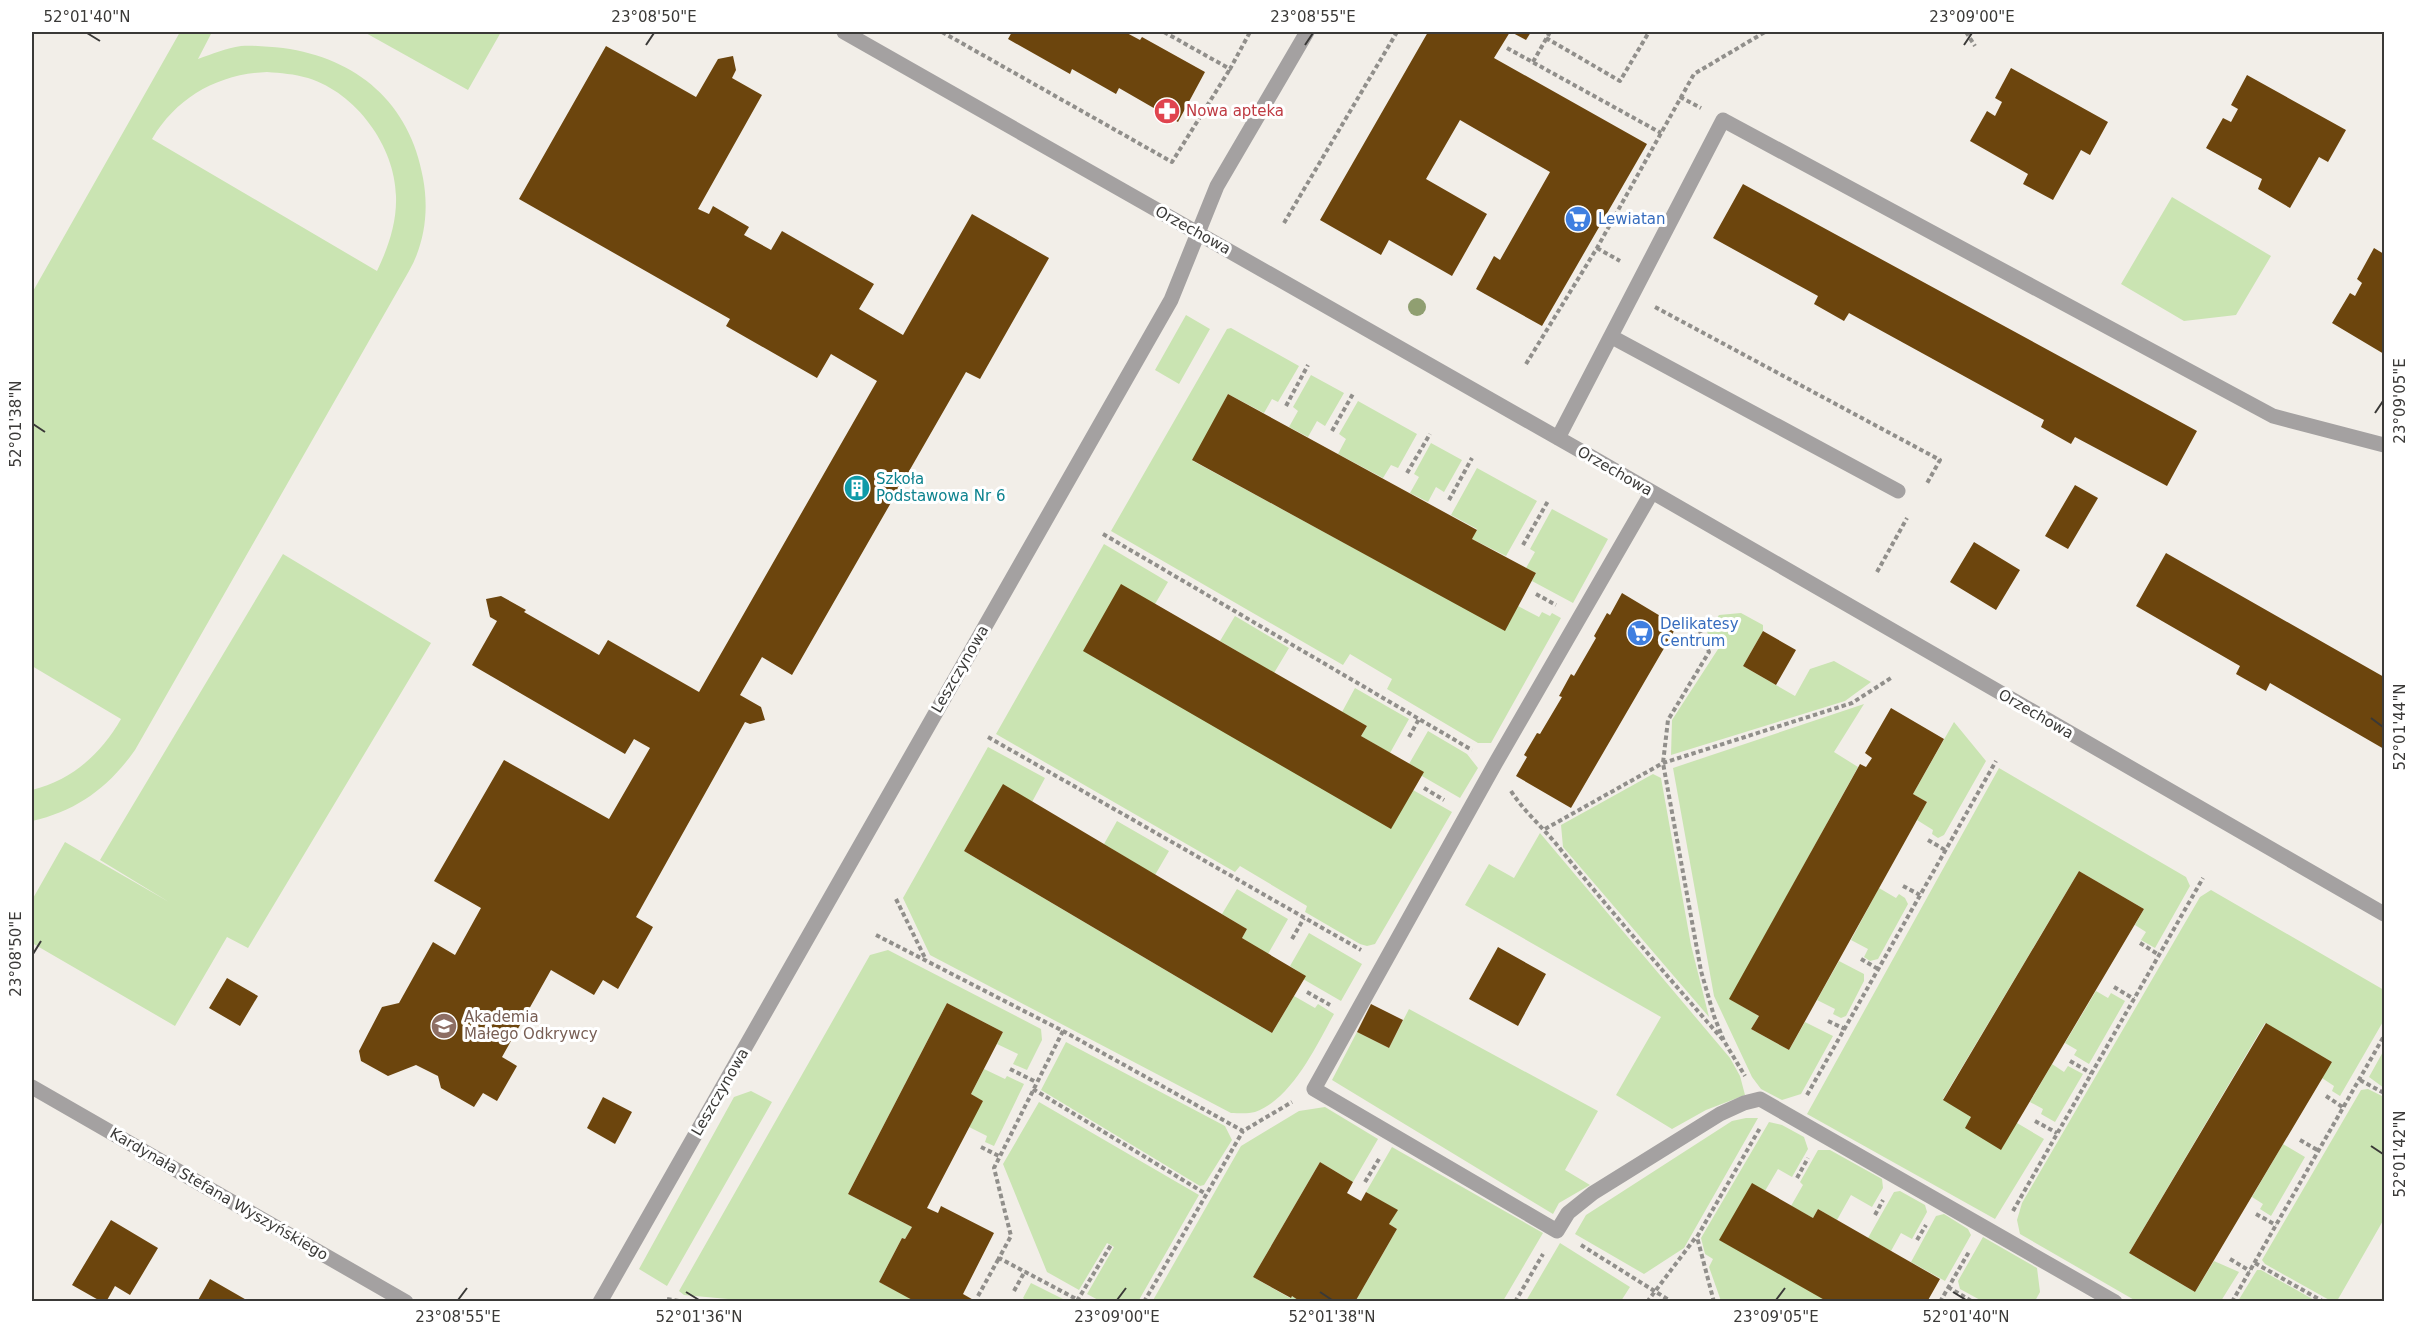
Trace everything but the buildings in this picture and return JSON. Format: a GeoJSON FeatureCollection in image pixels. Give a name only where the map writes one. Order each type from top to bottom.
{"type":"FeatureCollection","features":[{"type":"Feature","properties":{"kind":"street","name":"Orzechowa"},"geometry":{"type":"LineString","coordinates":[[844,32],[1558,438],[2385,914]]}},
{"type":"Feature","properties":{"kind":"street","name":"Leszczynowa"},"geometry":{"type":"LineString","coordinates":[[600,1302],[1171,300],[1217,186],[1306,32]]}},
{"type":"Feature","properties":{"kind":"street"},"geometry":{"type":"LineString","coordinates":[[1558,438],[1723,120],[2273,416],[2385,445]]}},
{"type":"Feature","properties":{"kind":"street"},"geometry":{"type":"LineString","coordinates":[[1612,337],[1898,491]]}},
{"type":"Feature","properties":{"kind":"street"},"geometry":{"type":"LineString","coordinates":[[1652,492],[1495,764],[1314,1089],[1557,1230],[1568,1213],[1593,1192],[1720,1114],[1744,1103],[1766,1103],[2114,1301]]}},
{"type":"Feature","properties":{"kind":"street","name":"Kardynała Stefana Wyszyńskiego"},"geometry":{"type":"LineString","coordinates":[[32,1087],[406,1302]]}},
{"type":"Feature","properties":{"kind":"path"},"geometry":{"type":"LineString","coordinates":[[942,32],[1172,162],[1230,69],[1250,32]]}},
{"type":"Feature","properties":{"kind":"path"},"geometry":{"type":"LineString","coordinates":[[1164,32],[1230,69]]}},
{"type":"Feature","properties":{"kind":"path"},"geometry":{"type":"LineString","coordinates":[[1284,223],[1397,32]]}},
{"type":"Feature","properties":{"kind":"path"},"geometry":{"type":"LineString","coordinates":[[1532,62],[1550,32]]}},
{"type":"Feature","properties":{"kind":"path"},"geometry":{"type":"LineString","coordinates":[[1546,38],[1620,81],[1649,32]]}},
{"type":"Feature","properties":{"kind":"path"},"geometry":{"type":"LineString","coordinates":[[1526,364],[1597,248],[1694,74],[1765,32]]}},
{"type":"Feature","properties":{"kind":"path"},"geometry":{"type":"LineString","coordinates":[[1966,32],[1975,46]]}},
{"type":"Feature","properties":{"kind":"path"},"geometry":{"type":"LineString","coordinates":[[1507,48],[1660,133]]}},
{"type":"Feature","properties":{"kind":"path"},"geometry":{"type":"LineString","coordinates":[[1286,406],[1308,366]]}},
{"type":"Feature","properties":{"kind":"path"},"geometry":{"type":"LineString","coordinates":[[1332,431],[1354,392]]}},
{"type":"Feature","properties":{"kind":"path"},"geometry":{"type":"LineString","coordinates":[[1407,473],[1430,434]]}},
{"type":"Feature","properties":{"kind":"path"},"geometry":{"type":"LineString","coordinates":[[1449,500],[1472,458]]}},
{"type":"Feature","properties":{"kind":"path"},"geometry":{"type":"LineString","coordinates":[[1523,545],[1548,501]]}},
{"type":"Feature","properties":{"kind":"path"},"geometry":{"type":"LineString","coordinates":[[1103,534],[1495,764],[1520,806],[1545,829],[1724,1041],[1766,1103],[1697,1237],[1647,1302]]}},
{"type":"Feature","properties":{"kind":"path"},"geometry":{"type":"LineString","coordinates":[[1699,629],[1709,652],[1668,720],[1663,763],[1701,971],[1724,1041]]}},
{"type":"Feature","properties":{"kind":"path"},"geometry":{"type":"LineString","coordinates":[[1545,829],[1663,763],[1852,703],[1891,678]]}},
{"type":"Feature","properties":{"kind":"path"},"geometry":{"type":"LineString","coordinates":[[1409,737],[1419,719]]}},
{"type":"Feature","properties":{"kind":"path"},"geometry":{"type":"LineString","coordinates":[[988,737],[1383,962]]}},
{"type":"Feature","properties":{"kind":"path"},"geometry":{"type":"LineString","coordinates":[[1794,1119],[1995,761]]}},
{"type":"Feature","properties":{"kind":"path"},"geometry":{"type":"LineString","coordinates":[[1928,840],[1945,850]]}},
{"type":"Feature","properties":{"kind":"path"},"geometry":{"type":"LineString","coordinates":[[1999,1235],[2203,878]]}},
{"type":"Feature","properties":{"kind":"path"},"geometry":{"type":"LineString","coordinates":[[1903,885],[1920,895]]}},
{"type":"Feature","properties":{"kind":"path"},"geometry":{"type":"LineString","coordinates":[[896,899],[926,961]]}},
{"type":"Feature","properties":{"kind":"path"},"geometry":{"type":"LineString","coordinates":[[1292,939],[1304,918]]}},
{"type":"Feature","properties":{"kind":"path"},"geometry":{"type":"LineString","coordinates":[[876,935],[1063,1031],[1243,1131]]}},
{"type":"Feature","properties":{"kind":"path"},"geometry":{"type":"LineString","coordinates":[[2140,943],[2159,955]]}},
{"type":"Feature","properties":{"kind":"path"},"geometry":{"type":"LineString","coordinates":[[1861,959],[1878,969]]}},
{"type":"Feature","properties":{"kind":"path"},"geometry":{"type":"LineString","coordinates":[[2114,987],[2134,999]]}},
{"type":"Feature","properties":{"kind":"path"},"geometry":{"type":"LineString","coordinates":[[1828,1021],[1845,1029]]}},
{"type":"Feature","properties":{"kind":"path"},"geometry":{"type":"LineString","coordinates":[[978,1296],[1011,1236],[994,1168],[1063,1031]]}},
{"type":"Feature","properties":{"kind":"path"},"geometry":{"type":"LineString","coordinates":[[2232,1302],[2385,1036]]}},
{"type":"Feature","properties":{"kind":"path"},"geometry":{"type":"LineString","coordinates":[[2070,1061],[2091,1073]]}},
{"type":"Feature","properties":{"kind":"path"},"geometry":{"type":"LineString","coordinates":[[1010,1069],[1036,1082]]}},
{"type":"Feature","properties":{"kind":"path"},"geometry":{"type":"LineString","coordinates":[[2360,1080],[2385,1092]]}},
{"type":"Feature","properties":{"kind":"path"},"geometry":{"type":"LineString","coordinates":[[1033,1089],[1206,1194]]}},
{"type":"Feature","properties":{"kind":"path"},"geometry":{"type":"LineString","coordinates":[[1144,1302],[1243,1131],[1314,1089]]}},
{"type":"Feature","properties":{"kind":"path"},"geometry":{"type":"LineString","coordinates":[[2326,1096],[2344,1108]]}},
{"type":"Feature","properties":{"kind":"path"},"geometry":{"type":"LineString","coordinates":[[2036,1121],[2057,1132]]}},
{"type":"Feature","properties":{"kind":"path"},"geometry":{"type":"LineString","coordinates":[[2300,1140],[2319,1151]]}},
{"type":"Feature","properties":{"kind":"path"},"geometry":{"type":"LineString","coordinates":[[981,1147],[999,1156]]}},
{"type":"Feature","properties":{"kind":"path"},"geometry":{"type":"LineString","coordinates":[[2256,1214],[2276,1226]]}},
{"type":"Feature","properties":{"kind":"path"},"geometry":{"type":"LineString","coordinates":[[1940,1302],[1984,1226]]}},
{"type":"Feature","properties":{"kind":"path"},"geometry":{"type":"LineString","coordinates":[[1515,1302],[1557,1230],[1672,1302]]}},
{"type":"Feature","properties":{"kind":"path"},"geometry":{"type":"LineString","coordinates":[[1697,1237],[1714,1302]]}},
{"type":"Feature","properties":{"kind":"path"},"geometry":{"type":"LineString","coordinates":[[999,1258],[1079,1301],[1111,1245]]}},
{"type":"Feature","properties":{"kind":"path"},"geometry":{"type":"LineString","coordinates":[[2230,1259],[2250,1271]]}},
{"type":"Feature","properties":{"kind":"path"},"geometry":{"type":"LineString","coordinates":[[2255,1263],[2324,1302]]}},
{"type":"Feature","properties":{"kind":"path"},"geometry":{"type":"LineString","coordinates":[[1014,1291],[1025,1271]]}},
{"type":"Feature","properties":{"kind":"path"},"geometry":{"type":"LineString","coordinates":[[1948,1287],[1973,1302]]}},
{"type":"Feature","properties":{"kind":"path"},"geometry":{"type":"LineString","coordinates":[[667,1299],[684,1302]]}},
{"type":"Feature","properties":{"kind":"green space"},"geometry":{"type":"Polygon","coordinates":[[[180,32],[212,32],[198,59],[230,48],[252,46],[310,53],[334,62],[356,74],[376,89],[393,107],[406,127],[416,151],[426,202],[422,238],[409,271],[135,750],[114,775],[91,796],[63,811],[32,821],[32,790],[60,780],[84,764],[95,754],[121,719],[32,666],[32,293],[180,32]],[[267,72],[232,77],[200,90],[174,111],[152,139],[377,271],[391,235],[396,206],[394,177],[389,159],[380,141],[370,124],[357,109],[326,85],[308,78],[267,72]]]}},
{"type":"Feature","properties":{"kind":"green space"},"geometry":{"type":"Polygon","coordinates":[[[364,32],[501,32],[468,90],[364,32]]]}},
{"type":"Feature","properties":{"kind":"green space"},"geometry":{"type":"Polygon","coordinates":[[[2172,197],[2271,256],[2236,315],[2184,321],[2121,284],[2172,197]]]}},
{"type":"Feature","properties":{"kind":"green space"},"geometry":{"type":"Polygon","coordinates":[[[1186,315],[1210,329],[1179,384],[1155,370],[1186,315]]]}},
{"type":"Feature","properties":{"kind":"green space"},"geometry":{"type":"Polygon","coordinates":[[[1231,328],[1299,366],[1278,402],[1272,399],[1264,413],[1228,394],[1193,461],[1505,630],[1518,606],[1539,617],[1542,612],[1550,616],[1552,613],[1561,618],[1491,743],[1478,743],[1387,689],[1392,679],[1350,654],[1343,665],[1111,531],[1227,329],[1231,328]]]}},
{"type":"Feature","properties":{"kind":"green space"},"geometry":{"type":"Polygon","coordinates":[[[1311,375],[1344,393],[1325,426],[1317,421],[1308,437],[1289,427],[1298,411],[1293,407],[1311,375]]]}},
{"type":"Feature","properties":{"kind":"green space"},"geometry":{"type":"Polygon","coordinates":[[[1358,401],[1417,434],[1398,468],[1391,465],[1383,478],[1338,454],[1346,439],[1339,434],[1358,401]]]}},
{"type":"Feature","properties":{"kind":"green space"},"geometry":{"type":"Polygon","coordinates":[[[1431,443],[1462,460],[1444,492],[1436,487],[1428,502],[1410,493],[1419,477],[1414,474],[1431,443]]]}},
{"type":"Feature","properties":{"kind":"green space"},"geometry":{"type":"Polygon","coordinates":[[[1477,468],[1537,501],[1506,556],[1472,539],[1477,529],[1451,515],[1477,468]]]}},
{"type":"Feature","properties":{"kind":"green space"},"geometry":{"type":"Polygon","coordinates":[[[1552,509],[1608,539],[1573,603],[1532,581],[1536,573],[1526,568],[1535,552],[1530,549],[1552,509]]]}},
{"type":"Feature","properties":{"kind":"green space"},"geometry":{"type":"Polygon","coordinates":[[[1104,544],[1168,582],[1155,604],[1391,828],[1413,790],[1452,812],[1375,944],[1367,946],[1360,944],[1305,912],[1307,906],[1240,866],[1235,872],[996,734],[1104,544]]]}},
{"type":"Feature","properties":{"kind":"green space"},"geometry":{"type":"Polygon","coordinates":[[[283,554],[431,643],[248,948],[227,937],[175,1026],[32,943],[32,900],[65,842],[169,902],[100,860],[283,554]]]}},
{"type":"Feature","properties":{"kind":"green space"},"geometry":{"type":"Polygon","coordinates":[[[1741,613],[1763,625],[1763,631],[1743,666],[1795,696],[1810,669],[1834,661],[1871,682],[1845,701],[1671,755],[1672,720],[1722,643],[1707,633],[1719,615],[1741,613]]]}},
{"type":"Feature","properties":{"kind":"green space"},"geometry":{"type":"Polygon","coordinates":[[[1235,616],[1289,648],[1274,673],[1220,641],[1235,616]]]}},
{"type":"Feature","properties":{"kind":"green space"},"geometry":{"type":"Polygon","coordinates":[[[1355,688],[1409,719],[1390,753],[1361,736],[1367,726],[1342,712],[1355,688]]]}},
{"type":"Feature","properties":{"kind":"green space"},"geometry":{"type":"Polygon","coordinates":[[[1864,704],[1834,752],[1858,767],[1730,999],[1759,1016],[1751,1029],[1789,1050],[1805,1022],[1833,1036],[1801,1094],[1782,1100],[1761,1089],[1752,1077],[1714,996],[1673,768],[1864,704]]]}},
{"type":"Feature","properties":{"kind":"green space"},"geometry":{"type":"Polygon","coordinates":[[[1954,722],[1986,761],[1944,835],[1938,838],[1932,834],[1933,830],[1917,820],[1927,802],[1913,794],[1954,722]]]}},
{"type":"Feature","properties":{"kind":"green space"},"geometry":{"type":"Polygon","coordinates":[[[1428,731],[1467,754],[1478,768],[1460,798],[1422,776],[1409,764],[1428,731]]]}},
{"type":"Feature","properties":{"kind":"green space"},"geometry":{"type":"Polygon","coordinates":[[[988,747],[1045,778],[1032,802],[1003,785],[964,851],[1272,1033],[1294,996],[1315,1008],[1318,1004],[1334,1014],[1302,1070],[1280,1096],[1255,1112],[1231,1113],[930,955],[903,898],[988,747]]]}},
{"type":"Feature","properties":{"kind":"green space"},"geometry":{"type":"Polygon","coordinates":[[[1999,768],[2186,877],[2190,886],[2155,948],[2141,940],[2146,932],[2135,925],[2144,909],[2079,871],[1943,1099],[1971,1117],[2017,1123],[2044,1139],[1995,1219],[1807,1114],[1999,768]]]}},
{"type":"Feature","properties":{"kind":"green space"},"geometry":{"type":"Polygon","coordinates":[[[1653,774],[1661,778],[1691,945],[1709,1017],[1563,847],[1561,825],[1653,774]]]}},
{"type":"Feature","properties":{"kind":"green space"},"geometry":{"type":"Polygon","coordinates":[[[1117,821],[1169,851],[1155,875],[1104,844],[1117,821]]]}},
{"type":"Feature","properties":{"kind":"green space"},"geometry":{"type":"Polygon","coordinates":[[[1540,833],[1730,1058],[1740,1076],[1745,1095],[1706,1110],[1672,1129],[1616,1095],[1661,1017],[1465,905],[1489,864],[1514,878],[1540,833]]]}},
{"type":"Feature","properties":{"kind":"green space"},"geometry":{"type":"Polygon","coordinates":[[[1879,888],[1896,898],[1899,894],[1908,904],[1878,959],[1870,961],[1864,957],[1868,949],[1851,940],[1879,888]]]}},
{"type":"Feature","properties":{"kind":"green space"},"geometry":{"type":"Polygon","coordinates":[[[1237,889],[1288,919],[1268,954],[1242,938],[1247,929],[1222,914],[1237,889]]]}},
{"type":"Feature","properties":{"kind":"green space"},"geometry":{"type":"Polygon","coordinates":[[[2211,890],[2384,990],[2384,1020],[2340,1096],[2332,1091],[2334,1086],[2322,1078],[2332,1062],[2265,1023],[2129,1253],[2195,1292],[2214,1261],[2239,1272],[2221,1301],[2136,1301],[2020,1234],[2017,1220],[2022,1203],[2200,897],[2211,890]]]}},
{"type":"Feature","properties":{"kind":"green space"},"geometry":{"type":"Polygon","coordinates":[[[1309,933],[1362,964],[1341,1001],[1303,979],[1305,976],[1290,966],[1309,933]]]}},
{"type":"Feature","properties":{"kind":"green space"},"geometry":{"type":"Polygon","coordinates":[[[888,950],[1041,1029],[1042,1040],[1027,1070],[1013,1064],[1018,1054],[997,1044],[1003,1032],[947,1003],[848,1194],[912,1227],[905,1239],[902,1238],[879,1282],[916,1301],[733,1302],[728,1299],[684,1295],[679,1291],[870,955],[888,950]]]}},
{"type":"Feature","properties":{"kind":"green space"},"geometry":{"type":"Polygon","coordinates":[[[1839,961],[1864,974],[1864,981],[1846,1016],[1841,1018],[1833,1014],[1835,1009],[1817,1000],[1839,961]]]}},
{"type":"Feature","properties":{"kind":"green space"},"geometry":{"type":"Polygon","coordinates":[[[2096,991],[2108,998],[2111,993],[2125,1001],[2089,1064],[2074,1055],[2077,1050],[2065,1043],[2096,991]]]}},
{"type":"Feature","properties":{"kind":"green space"},"geometry":{"type":"Polygon","coordinates":[[[1409,1009],[1598,1111],[1565,1170],[1590,1185],[1559,1203],[1553,1214],[1332,1080],[1357,1032],[1389,1048],[1409,1009]]]}},
{"type":"Feature","properties":{"kind":"green space"},"geometry":{"type":"Polygon","coordinates":[[[1066,1042],[1225,1126],[1232,1140],[1204,1185],[1200,1186],[1041,1090],[1066,1042]]]}},
{"type":"Feature","properties":{"kind":"green space"},"geometry":{"type":"Polygon","coordinates":[[[2384,1050],[2384,1088],[2369,1077],[2384,1050]]]}},
{"type":"Feature","properties":{"kind":"green space"},"geometry":{"type":"Polygon","coordinates":[[[2052,1064],[2064,1072],[2068,1066],[2083,1074],[2055,1122],[2041,1114],[2043,1109],[2030,1102],[2052,1064]]]}},
{"type":"Feature","properties":{"kind":"green space"},"geometry":{"type":"Polygon","coordinates":[[[984,1069],[1005,1079],[1007,1076],[1024,1084],[994,1146],[985,1142],[987,1136],[969,1127],[982,1101],[971,1094],[984,1069]]]}},
{"type":"Feature","properties":{"kind":"green space"},"geometry":{"type":"Polygon","coordinates":[[[2368,1089],[2384,1097],[2384,1219],[2337,1301],[2331,1301],[2265,1264],[2262,1260],[2361,1090],[2368,1089]]]}},
{"type":"Feature","properties":{"kind":"green space"},"geometry":{"type":"Polygon","coordinates":[[[751,1091],[772,1102],[667,1286],[639,1269],[734,1097],[751,1091]]]}},
{"type":"Feature","properties":{"kind":"green space"},"geometry":{"type":"Polygon","coordinates":[[[1039,1102],[1199,1195],[1139,1300],[1100,1301],[1087,1294],[1114,1247],[1107,1243],[1079,1290],[1047,1272],[1003,1164],[1039,1102]]]}},
{"type":"Feature","properties":{"kind":"green space"},"geometry":{"type":"Polygon","coordinates":[[[1325,1107],[1378,1139],[1353,1182],[1320,1162],[1253,1277],[1290,1298],[1292,1296],[1301,1301],[1152,1302],[1241,1146],[1299,1111],[1325,1107]]]}},
{"type":"Feature","properties":{"kind":"green space"},"geometry":{"type":"Polygon","coordinates":[[[1758,1118],[1684,1248],[1644,1274],[1575,1234],[1586,1215],[1732,1121],[1758,1118]]]}},
{"type":"Feature","properties":{"kind":"green space"},"geometry":{"type":"Polygon","coordinates":[[[1769,1122],[1782,1125],[1804,1137],[1808,1149],[1792,1177],[1778,1169],[1765,1191],[1752,1184],[1720,1240],[1828,1301],[1721,1301],[1709,1267],[1713,1259],[1705,1254],[1701,1238],[1769,1122]]]}},
{"type":"Feature","properties":{"kind":"green space"},"geometry":{"type":"Polygon","coordinates":[[[2283,1144],[2305,1157],[2271,1216],[2260,1209],[2263,1204],[2252,1197],[2283,1144]]]}},
{"type":"Feature","properties":{"kind":"green space"},"geometry":{"type":"Polygon","coordinates":[[[1392,1147],[1543,1233],[1503,1301],[1355,1302],[1397,1229],[1389,1224],[1397,1210],[1366,1192],[1392,1147]]]}},
{"type":"Feature","properties":{"kind":"green space"},"geometry":{"type":"Polygon","coordinates":[[[1818,1150],[1830,1150],[1882,1179],[1883,1188],[1872,1207],[1851,1195],[1837,1220],[1818,1209],[1813,1218],[1791,1206],[1803,1185],[1800,1182],[1818,1150]]]}},
{"type":"Feature","properties":{"kind":"green space"},"geometry":{"type":"Polygon","coordinates":[[[1900,1191],[1925,1205],[1927,1212],[1912,1239],[1901,1233],[1891,1251],[1868,1238],[1894,1192],[1900,1191]]]}},
{"type":"Feature","properties":{"kind":"green space"},"geometry":{"type":"Polygon","coordinates":[[[1944,1214],[1968,1229],[1971,1235],[1945,1281],[1911,1262],[1936,1216],[1944,1214]]]}},
{"type":"Feature","properties":{"kind":"green space"},"geometry":{"type":"Polygon","coordinates":[[[1983,1237],[2037,1268],[2040,1292],[2035,1301],[1982,1301],[1960,1289],[1958,1281],[1983,1237]]]}},
{"type":"Feature","properties":{"kind":"green space"},"geometry":{"type":"Polygon","coordinates":[[[1560,1243],[1630,1287],[1621,1301],[1526,1301],[1560,1243]]]}},
{"type":"Feature","properties":{"kind":"green space"},"geometry":{"type":"Polygon","coordinates":[[[2257,1270],[2261,1270],[2316,1301],[2238,1301],[2257,1270]]]}},
{"type":"Feature","properties":{"kind":"green space"},"geometry":{"type":"Polygon","coordinates":[[[1031,1283],[1067,1301],[1027,1301],[1023,1298],[1031,1283]]]}},
{"type":"Feature","properties":{"kind":"place","name":"Nowa apteka"},"geometry":{"type":"Point","coordinates":[1167,111]}},
{"type":"Feature","properties":{"kind":"place","name":"Lewiatan"},"geometry":{"type":"Point","coordinates":[1578,219]}},
{"type":"Feature","properties":{"kind":"place","name":"Szkoła Podstawowa Nr 6"},"geometry":{"type":"Point","coordinates":[857,488]}},
{"type":"Feature","properties":{"kind":"place","name":"Delikatesy Centrum"},"geometry":{"type":"Point","coordinates":[1640,633]}},
{"type":"Feature","properties":{"kind":"place","name":"Akademia Małego Odkrywcy"},"geometry":{"type":"Point","coordinates":[444,1026]}}]}
